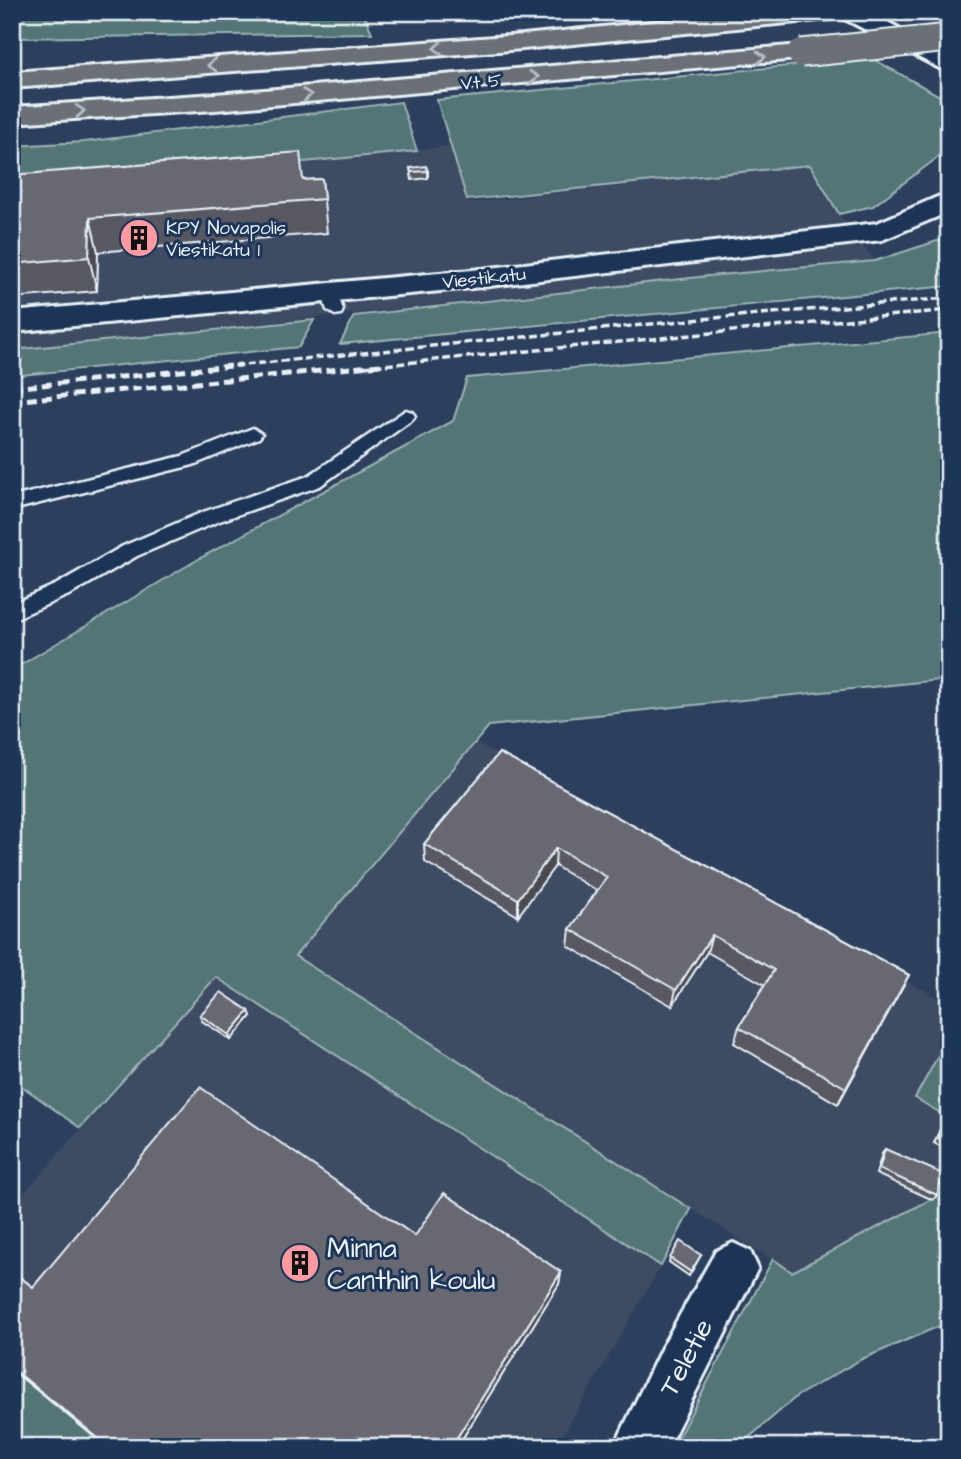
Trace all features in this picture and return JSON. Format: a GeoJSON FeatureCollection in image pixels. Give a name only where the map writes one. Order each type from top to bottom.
{"type":"FeatureCollection","features":[{"type":"Feature","properties":{"kind":"highway","name":"Vt 5"},"geometry":{"type":"LineString","coordinates":[[12,80],[523,42],[829,12]]}},
{"type":"Feature","properties":{"kind":"highway","name":"Vt 5"},"geometry":{"type":"LineString","coordinates":[[12,115],[242,100],[949,38]]}},
{"type":"Feature","properties":{"kind":"street"},"geometry":{"type":"LineString","coordinates":[[850,12],[949,65]]}},
{"type":"Feature","properties":{"kind":"street"},"geometry":{"type":"LineString","coordinates":[[900,12],[949,38]]}},
{"type":"Feature","properties":{"kind":"street","name":"Viestikatu"},"geometry":{"type":"LineString","coordinates":[[12,323],[332,301],[472,279],[882,231],[929,212],[949,200]]}},
{"type":"Feature","properties":{"kind":"street","name":"Teletie"},"geometry":{"type":"LineString","coordinates":[[640,1447],[679,1367],[733,1268]]}},
{"type":"Feature","properties":{"kind":"lane"},"geometry":{"type":"LineString","coordinates":[[12,613],[64,589],[130,551],[210,517],[314,481],[406,416]]}},
{"type":"Feature","properties":{"kind":"lane"},"geometry":{"type":"LineString","coordinates":[[12,505],[187,461],[253,435]]}},
{"type":"Feature","properties":{"kind":"shaded area"},"geometry":{"type":"Polygon","coordinates":[[[451,146],[468,203],[810,165],[839,214],[875,261],[708,276],[12,350],[12,190],[451,146]]]}},
{"type":"Feature","properties":{"kind":"shaded area"},"geometry":{"type":"Polygon","coordinates":[[[476,743],[949,1004],[949,1036],[916,1098],[949,1118],[949,1190],[791,1272],[295,957],[476,743]]]}},
{"type":"Feature","properties":{"kind":"shaded area"},"geometry":{"type":"Polygon","coordinates":[[[215,976],[661,1266],[556,1447],[12,1447],[12,1207],[215,976]]]}},
{"type":"Feature","properties":{"kind":"green space"},"geometry":{"type":"Polygon","coordinates":[[[12,12],[363,12],[372,33],[12,38],[12,12]]]}},
{"type":"Feature","properties":{"kind":"green space"},"geometry":{"type":"Polygon","coordinates":[[[871,58],[949,101],[949,149],[873,206],[839,214],[810,165],[467,200],[437,100],[871,58]]]}},
{"type":"Feature","properties":{"kind":"green space"},"geometry":{"type":"Polygon","coordinates":[[[401,102],[417,151],[12,190],[12,146],[84,142],[401,102]]]}},
{"type":"Feature","properties":{"kind":"green space"},"geometry":{"type":"Polygon","coordinates":[[[937,241],[949,241],[949,286],[340,344],[354,316],[708,276],[875,261],[937,241]]]}},
{"type":"Feature","properties":{"kind":"green space"},"geometry":{"type":"Polygon","coordinates":[[[314,320],[299,347],[12,376],[12,350],[314,320]]]}},
{"type":"Feature","properties":{"kind":"green space"},"geometry":{"type":"Polygon","coordinates":[[[949,333],[949,679],[489,726],[295,956],[691,1209],[661,1266],[216,977],[80,1128],[12,1079],[12,670],[202,557],[453,421],[467,378],[949,333]]]}},
{"type":"Feature","properties":{"kind":"green space"},"geometry":{"type":"Polygon","coordinates":[[[949,1036],[949,1118],[915,1098],[949,1036]]]}},
{"type":"Feature","properties":{"kind":"green space"},"geometry":{"type":"Polygon","coordinates":[[[949,1190],[949,1322],[862,1359],[797,1396],[738,1447],[673,1447],[773,1259],[792,1272],[949,1190]]]}},
{"type":"Feature","properties":{"kind":"green space"},"geometry":{"type":"Polygon","coordinates":[[[12,1370],[106,1447],[12,1447],[12,1370]]]}},
{"type":"Feature","properties":{"kind":"building"},"geometry":{"type":"Polygon","coordinates":[[[300,152],[303,180],[322,179],[324,199],[90,218],[89,257],[12,264],[12,175],[300,152]]]}},
{"type":"Feature","properties":{"kind":"building"},"geometry":{"type":"Polygon","coordinates":[[[426,166],[428,171],[411,172],[410,168],[426,166]]]}},
{"type":"Feature","properties":{"kind":"building"},"geometry":{"type":"Polygon","coordinates":[[[499,753],[909,975],[846,1088],[739,1027],[774,970],[712,935],[676,990],[570,929],[607,877],[556,848],[518,899],[424,844],[499,753]]]}},
{"type":"Feature","properties":{"kind":"building"},"geometry":{"type":"Polygon","coordinates":[[[221,992],[249,1011],[229,1035],[200,1015],[221,992]]]}},
{"type":"Feature","properties":{"kind":"building","name":"Minna Canthin koulu"},"geometry":{"type":"Polygon","coordinates":[[[200,1087],[415,1236],[444,1193],[561,1272],[451,1447],[109,1447],[12,1368],[12,1271],[33,1287],[200,1087]]]}},
{"type":"Feature","properties":{"kind":"building"},"geometry":{"type":"Polygon","coordinates":[[[943,1123],[949,1126],[949,1144],[938,1138],[943,1123]]]}},
{"type":"Feature","properties":{"kind":"building"},"geometry":{"type":"Polygon","coordinates":[[[885,1149],[943,1174],[937,1195],[879,1169],[885,1149]]]}},
{"type":"Feature","properties":{"kind":"building"},"geometry":{"type":"Polygon","coordinates":[[[680,1241],[701,1255],[691,1272],[670,1258],[680,1241]]]}},
{"type":"Feature","properties":{"kind":"railway"},"geometry":{"type":"LineString","coordinates":[[223,367],[702,319],[949,298]]}},
{"type":"Feature","properties":{"kind":"railway"},"geometry":{"type":"LineString","coordinates":[[363,367],[949,310]]}},
{"type":"Feature","properties":{"kind":"railway"},"geometry":{"type":"LineString","coordinates":[[12,388],[241,365]]}},
{"type":"Feature","properties":{"kind":"railway"},"geometry":{"type":"LineString","coordinates":[[12,401],[381,365]]}},
{"type":"Feature","properties":{"kind":"place","name":"KPY Novapolis Viestikatu 1"},"geometry":{"type":"Point","coordinates":[139,238]}},
{"type":"Feature","properties":{"kind":"place","name":"Minna Canthin koulu"},"geometry":{"type":"Point","coordinates":[300,1263]}}]}
